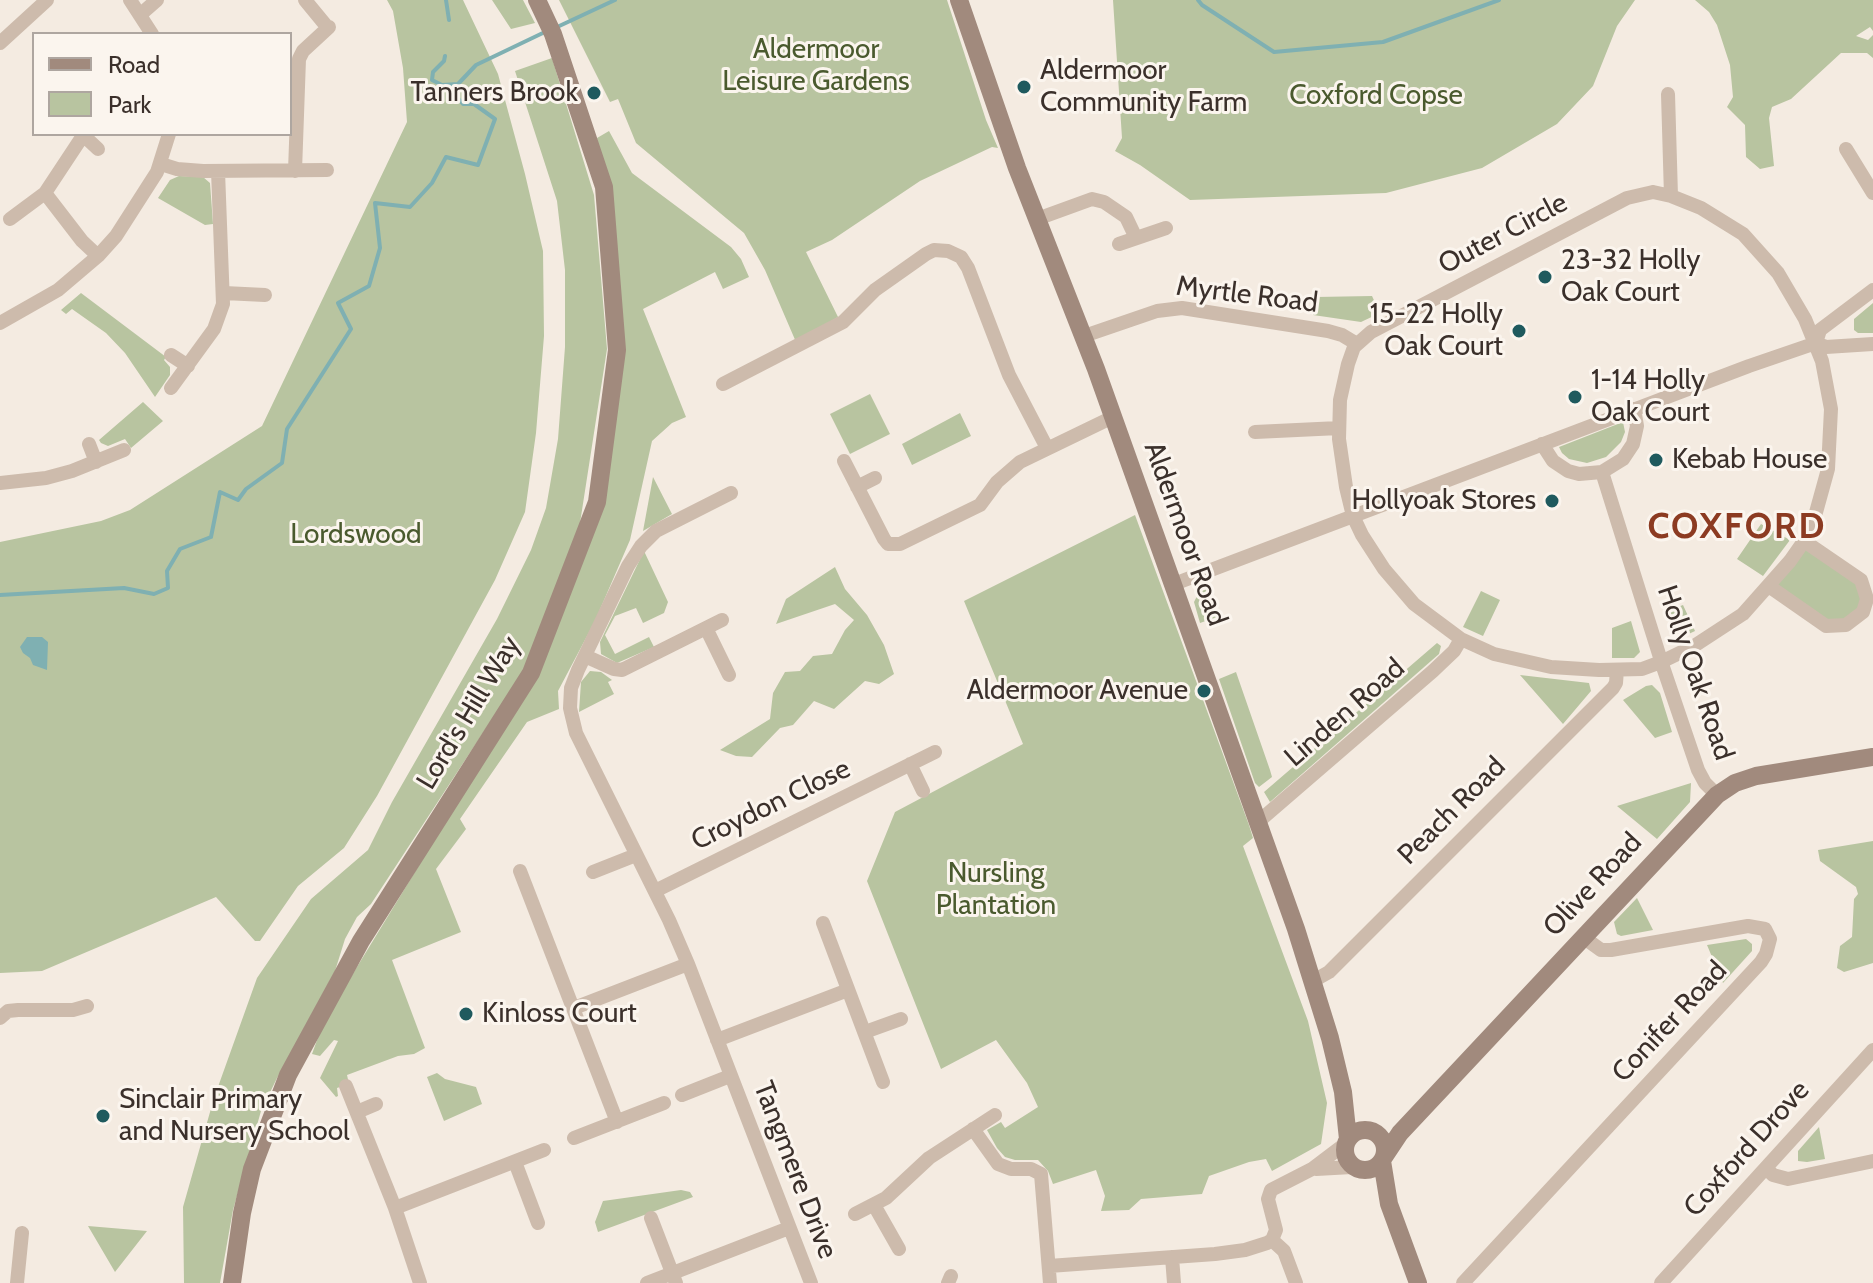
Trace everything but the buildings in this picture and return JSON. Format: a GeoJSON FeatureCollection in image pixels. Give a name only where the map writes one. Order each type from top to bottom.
{"type":"FeatureCollection","features":[{"type":"Feature","properties":{"kind":"street"},"geometry":{"type":"LineString","coordinates":[[0,43],[47,0]]}},
{"type":"Feature","properties":{"kind":"street"},"geometry":{"type":"LineString","coordinates":[[130,0],[151,32]]}},
{"type":"Feature","properties":{"kind":"street"},"geometry":{"type":"LineString","coordinates":[[141,14],[157,0]]}},
{"type":"Feature","properties":{"kind":"street"},"geometry":{"type":"LineString","coordinates":[[295,171],[294,59],[328,28],[305,0]]}},
{"type":"Feature","properties":{"kind":"street","name":"Lord's Hill Way"},"geometry":{"type":"LineString","coordinates":[[232,1283],[252,1169],[288,1075],[369,929],[531,673],[597,502],[617,350],[604,187],[557,47],[537,0]]}},
{"type":"Feature","properties":{"kind":"street","name":"Aldermoor Road"},"geometry":{"type":"LineString","coordinates":[[959,0],[1037,219],[1084,336],[1174,584],[1313,981],[1343,1092],[1347,1142]]}},
{"type":"Feature","properties":{"kind":"street"},"geometry":{"type":"LineString","coordinates":[[1668,94],[1671,196]]}},
{"type":"Feature","properties":{"kind":"street"},"geometry":{"type":"LineString","coordinates":[[10,219],[45,193],[83,136]]}},
{"type":"Feature","properties":{"kind":"street"},"geometry":{"type":"LineString","coordinates":[[85,136],[98,149]]}},
{"type":"Feature","properties":{"kind":"street"},"geometry":{"type":"LineString","coordinates":[[0,323],[51,295],[98,256],[129,217],[161,164],[168,136]]}},
{"type":"Feature","properties":{"kind":"street"},"geometry":{"type":"LineString","coordinates":[[1846,149],[1873,193]]}},
{"type":"Feature","properties":{"kind":"street"},"geometry":{"type":"LineString","coordinates":[[161,164],[187,170],[327,170]]}},
{"type":"Feature","properties":{"kind":"street"},"geometry":{"type":"LineString","coordinates":[[171,388],[214,329],[224,293],[218,171]]}},
{"type":"Feature","properties":{"kind":"street"},"geometry":{"type":"LineString","coordinates":[[45,193],[82,241],[98,256]]}},
{"type":"Feature","properties":{"kind":"street","name":"Outer Circle"},"geometry":{"type":"LineString","coordinates":[[1644,193],[1671,196],[1725,221],[1754,245],[1788,287],[1816,343],[1829,394],[1831,449],[1824,488],[1804,541],[1770,587],[1731,624],[1661,662],[1642,669],[1617,670],[1532,664],[1494,654],[1461,639],[1428,617],[1399,588],[1372,551],[1353,516],[1343,474],[1339,428],[1344,381],[1357,344],[1371,332],[1627,198],[1644,193]]}},
{"type":"Feature","properties":{"kind":"street"},"geometry":{"type":"LineString","coordinates":[[1037,219],[1092,199],[1104,202],[1126,217],[1136,238]]}},
{"type":"Feature","properties":{"kind":"street"},"geometry":{"type":"LineString","coordinates":[[1119,244],[1166,228]]}},
{"type":"Feature","properties":{"kind":"street"},"geometry":{"type":"LineString","coordinates":[[723,384],[843,322],[875,290],[926,254],[934,250],[948,251],[961,257],[968,268],[1009,375],[1047,448]]}},
{"type":"Feature","properties":{"kind":"street"},"geometry":{"type":"LineString","coordinates":[[1816,343],[1820,330],[1873,290]]}},
{"type":"Feature","properties":{"kind":"street"},"geometry":{"type":"LineString","coordinates":[[224,293],[265,295]]}},
{"type":"Feature","properties":{"kind":"street","name":"Myrtle Road"},"geometry":{"type":"LineString","coordinates":[[1084,336],[1157,311],[1182,308],[1328,331],[1357,344]]}},
{"type":"Feature","properties":{"kind":"street"},"geometry":{"type":"LineString","coordinates":[[1174,584],[1816,343],[1826,347],[1873,344]]}},
{"type":"Feature","properties":{"kind":"street"},"geometry":{"type":"LineString","coordinates":[[171,355],[188,366]]}},
{"type":"Feature","properties":{"kind":"street"},"geometry":{"type":"LineString","coordinates":[[1542,444],[1553,461],[1568,471],[1579,474],[1602,472],[1623,459],[1633,444],[1637,426],[1634,409]]}},
{"type":"Feature","properties":{"kind":"street"},"geometry":{"type":"LineString","coordinates":[[844,461],[884,539],[888,544],[900,544],[980,505],[1011,467],[1113,417]]}},
{"type":"Feature","properties":{"kind":"street"},"geometry":{"type":"LineString","coordinates":[[1255,432],[1339,428]]}},
{"type":"Feature","properties":{"kind":"street"},"geometry":{"type":"LineString","coordinates":[[89,444],[96,462]]}},
{"type":"Feature","properties":{"kind":"street"},"geometry":{"type":"LineString","coordinates":[[0,483],[46,478],[124,450]]}},
{"type":"Feature","properties":{"kind":"street","name":"Holly Oak Road"},"geometry":{"type":"LineString","coordinates":[[1602,472],[1698,770],[1717,795]]}},
{"type":"Feature","properties":{"kind":"street"},"geometry":{"type":"LineString","coordinates":[[857,487],[875,478]]}},
{"type":"Feature","properties":{"kind":"street","name":"Tangmere Drive"},"geometry":{"type":"LineString","coordinates":[[731,493],[648,537],[628,566],[571,688],[572,718],[576,733],[688,964],[811,1283]]}},
{"type":"Feature","properties":{"kind":"street"},"geometry":{"type":"LineString","coordinates":[[1770,587],[1826,626],[1846,625],[1863,612],[1867,599],[1861,580],[1804,541]]}},
{"type":"Feature","properties":{"kind":"street"},"geometry":{"type":"LineString","coordinates":[[585,656],[622,670],[722,620]]}},
{"type":"Feature","properties":{"kind":"street"},"geometry":{"type":"LineString","coordinates":[[706,628],[729,675]]}},
{"type":"Feature","properties":{"kind":"street","name":"Linden Road"},"geometry":{"type":"LineString","coordinates":[[1258,822],[1433,671],[1461,639]]}},
{"type":"Feature","properties":{"kind":"street","name":"Peach Road"},"geometry":{"type":"LineString","coordinates":[[1313,981],[1329,972],[1613,688],[1617,670]]}},
{"type":"Feature","properties":{"kind":"street","name":"Croydon Close"},"geometry":{"type":"LineString","coordinates":[[655,891],[935,752]]}},
{"type":"Feature","properties":{"kind":"street","name":"Olive Road"},"geometry":{"type":"LineString","coordinates":[[1383,1159],[1400,1133],[1717,795],[1735,783],[1756,776],[1873,757]]}},
{"type":"Feature","properties":{"kind":"street"},"geometry":{"type":"LineString","coordinates":[[910,764],[923,791]]}},
{"type":"Feature","properties":{"kind":"street"},"geometry":{"type":"LineString","coordinates":[[593,872],[636,855]]}},
{"type":"Feature","properties":{"kind":"street"},"geometry":{"type":"LineString","coordinates":[[520,871],[617,1122]]}},
{"type":"Feature","properties":{"kind":"street"},"geometry":{"type":"LineString","coordinates":[[823,923],[883,1082]]}},
{"type":"Feature","properties":{"kind":"street","name":"Conifer Road"},"geometry":{"type":"LineString","coordinates":[[1463,1283],[1761,962],[1770,939],[1765,929],[1748,926],[1601,950],[1583,937]]}},
{"type":"Feature","properties":{"kind":"street"},"geometry":{"type":"LineString","coordinates":[[574,1008],[688,964]]}},
{"type":"Feature","properties":{"kind":"street"},"geometry":{"type":"LineString","coordinates":[[717,1040],[848,990]]}},
{"type":"Feature","properties":{"kind":"street"},"geometry":{"type":"LineString","coordinates":[[0,1018],[8,1011],[65,1010],[87,1006]]}},
{"type":"Feature","properties":{"kind":"street"},"geometry":{"type":"LineString","coordinates":[[65,1010],[65,1027]]}},
{"type":"Feature","properties":{"kind":"street"},"geometry":{"type":"LineString","coordinates":[[865,1032],[901,1019]]}},
{"type":"Feature","properties":{"kind":"street","name":"Coxford Drove"},"geometry":{"type":"LineString","coordinates":[[1661,1283],[1873,1050]]}},
{"type":"Feature","properties":{"kind":"street"},"geometry":{"type":"LineString","coordinates":[[863,1072],[878,1067]]}},
{"type":"Feature","properties":{"kind":"street","name":"Tangmere Drive"},"geometry":{"type":"LineString","coordinates":[[682,1095],[730,1076]]}},
{"type":"Feature","properties":{"kind":"street"},"geometry":{"type":"LineString","coordinates":[[346,1086],[395,1208],[419,1283]]}},
{"type":"Feature","properties":{"kind":"street","name":"Aldermoor Road"},"geometry":{"type":"LineString","coordinates":[[1343,1092],[1372,1132]]}},
{"type":"Feature","properties":{"kind":"street"},"geometry":{"type":"LineString","coordinates":[[574,1138],[664,1103]]}},
{"type":"Feature","properties":{"kind":"street"},"geometry":{"type":"LineString","coordinates":[[357,1112],[376,1104]]}},
{"type":"Feature","properties":{"kind":"street"},"geometry":{"type":"LineString","coordinates":[[855,1214],[898,1189],[929,1158],[995,1115]]}},
{"type":"Feature","properties":{"kind":"street"},"geometry":{"type":"LineString","coordinates":[[973,1129],[998,1164],[1011,1169],[1031,1169],[1041,1174],[1050,1283]]}},
{"type":"Feature","properties":{"kind":"street"},"geometry":{"type":"LineString","coordinates":[[1049,1266],[1245,1250],[1272,1240],[1276,1230],[1268,1199],[1271,1190],[1312,1169],[1359,1131],[1400,1133]]}},
{"type":"Feature","properties":{"kind":"street"},"geometry":{"type":"LineString","coordinates":[[1372,1132],[1383,1143],[1389,1204],[1418,1283]]}},
{"type":"Feature","properties":{"kind":"street"},"geometry":{"type":"LineString","coordinates":[[1347,1142],[1345,1156],[1389,1204]]}},
{"type":"Feature","properties":{"kind":"street"},"geometry":{"type":"LineString","coordinates":[[395,1208],[544,1150]]}},
{"type":"Feature","properties":{"kind":"street"},"geometry":{"type":"LineString","coordinates":[[1312,1169],[1372,1170],[1383,1159]]}},
{"type":"Feature","properties":{"kind":"street"},"geometry":{"type":"LineString","coordinates":[[1766,1168],[1773,1175],[1788,1179],[1873,1161]]}},
{"type":"Feature","properties":{"kind":"street"},"geometry":{"type":"LineString","coordinates":[[515,1162],[538,1223]]}},
{"type":"Feature","properties":{"kind":"street"},"geometry":{"type":"LineString","coordinates":[[874,1205],[899,1249]]}},
{"type":"Feature","properties":{"kind":"street"},"geometry":{"type":"LineString","coordinates":[[651,1218],[674,1278]]}},
{"type":"Feature","properties":{"kind":"street"},"geometry":{"type":"LineString","coordinates":[[647,1283],[674,1278],[789,1228]]}},
{"type":"Feature","properties":{"kind":"street"},"geometry":{"type":"LineString","coordinates":[[17,1283],[22,1233]]}},
{"type":"Feature","properties":{"kind":"street"},"geometry":{"type":"LineString","coordinates":[[1272,1240],[1284,1251],[1296,1283]]}},
{"type":"Feature","properties":{"kind":"street"},"geometry":{"type":"LineString","coordinates":[[1172,1257],[1174,1283]]}},
{"type":"Feature","properties":{"kind":"green space","name":"Lordswood"},"geometry":{"type":"Polygon","coordinates":[[[387,0],[463,0],[498,74],[525,174],[543,251],[544,336],[536,433],[525,512],[495,580],[377,796],[344,848],[298,886],[260,941],[255,941],[216,897],[42,971],[0,973],[0,542],[101,521],[130,510],[262,426],[407,122],[403,68],[393,11],[387,0]]]}},
{"type":"Feature","properties":{"kind":"green space"},"geometry":{"type":"Polygon","coordinates":[[[492,0],[523,0],[535,23],[511,29],[492,0]]]}},
{"type":"Feature","properties":{"kind":"green space","name":"Aldermoor Leisure Gardens"},"geometry":{"type":"Polygon","coordinates":[[[559,0],[947,0],[998,148],[992,147],[920,181],[832,240],[806,252],[838,317],[796,342],[765,270],[744,233],[636,143],[618,99],[610,102],[559,0]]]}},
{"type":"Feature","properties":{"kind":"green space","name":"Coxford Copse"},"geometry":{"type":"Polygon","coordinates":[[[1113,0],[1635,0],[1617,26],[1593,86],[1557,124],[1482,168],[1386,193],[1190,200],[1115,151],[1122,138],[1113,0]]]}},
{"type":"Feature","properties":{"kind":"green space"},"geometry":{"type":"Polygon","coordinates":[[[1695,0],[1873,0],[1873,31],[1870,27],[1856,36],[1868,40],[1873,35],[1873,58],[1867,53],[1841,53],[1791,99],[1772,107],[1769,118],[1774,166],[1760,169],[1746,157],[1745,125],[1727,107],[1733,97],[1730,65],[1717,25],[1709,12],[1695,0]]]}},
{"type":"Feature","properties":{"kind":"green space"},"geometry":{"type":"Polygon","coordinates":[[[552,58],[594,195],[607,349],[580,523],[526,667],[371,904],[357,917],[345,939],[335,971],[261,1111],[233,1210],[220,1283],[184,1283],[183,1207],[214,1098],[257,978],[311,899],[368,850],[392,802],[497,619],[531,550],[546,508],[558,439],[565,347],[565,270],[557,201],[515,71],[552,58]]]}},
{"type":"Feature","properties":{"kind":"green space"},"geometry":{"type":"Polygon","coordinates":[[[609,131],[632,173],[731,247],[741,259],[749,277],[723,289],[715,272],[643,309],[686,417],[672,423],[652,441],[630,540],[595,621],[558,691],[559,709],[527,722],[460,819],[466,829],[436,869],[461,932],[392,960],[425,1048],[347,1075],[349,1084],[337,1088],[336,1097],[320,1078],[338,1041],[334,1040],[320,1056],[312,1054],[324,1021],[468,785],[602,506],[624,361],[597,138],[609,131]]]}},
{"type":"Feature","properties":{"kind":"green space"},"geometry":{"type":"Polygon","coordinates":[[[179,176],[203,177],[210,183],[213,224],[205,225],[158,198],[170,180],[179,176]]]}},
{"type":"Feature","properties":{"kind":"green space"},"geometry":{"type":"Polygon","coordinates":[[[81,293],[166,357],[164,360],[170,367],[170,375],[155,397],[125,353],[106,333],[72,309],[66,314],[61,310],[81,293]]]}},
{"type":"Feature","properties":{"kind":"green space"},"geometry":{"type":"Polygon","coordinates":[[[1372,296],[1380,313],[1361,322],[1313,315],[1316,297],[1372,296]]]}},
{"type":"Feature","properties":{"kind":"green space"},"geometry":{"type":"Polygon","coordinates":[[[1873,303],[1873,333],[1858,333],[1854,330],[1854,319],[1873,303]]]}},
{"type":"Feature","properties":{"kind":"green space"},"geometry":{"type":"Polygon","coordinates":[[[870,394],[890,434],[850,454],[830,414],[870,394]]]}},
{"type":"Feature","properties":{"kind":"green space"},"geometry":{"type":"Polygon","coordinates":[[[143,402],[163,421],[131,448],[125,439],[108,446],[101,443],[99,440],[143,402]]]}},
{"type":"Feature","properties":{"kind":"green space"},"geometry":{"type":"Polygon","coordinates":[[[960,413],[971,436],[912,465],[902,444],[960,413]]]}},
{"type":"Feature","properties":{"kind":"green space"},"geometry":{"type":"Polygon","coordinates":[[[1623,422],[1625,432],[1621,442],[1606,457],[1587,463],[1569,459],[1559,447],[1623,422]]]}},
{"type":"Feature","properties":{"kind":"green space"},"geometry":{"type":"Polygon","coordinates":[[[653,477],[672,514],[643,531],[653,477]]]}},
{"type":"Feature","properties":{"kind":"green space","name":"Nursling Plantation"},"geometry":{"type":"Polygon","coordinates":[[[1135,515],[1249,825],[1253,838],[1243,846],[1308,1021],[1327,1103],[1321,1144],[1272,1171],[1266,1159],[1249,1162],[1209,1176],[1202,1194],[1141,1199],[1129,1210],[1101,1211],[1105,1196],[1096,1170],[1053,1184],[1048,1171],[1038,1160],[1015,1160],[1005,1157],[997,1148],[987,1130],[1001,1122],[1005,1128],[1038,1107],[1027,1083],[996,1040],[941,1069],[867,881],[895,812],[1023,744],[964,601],[1135,515]]]}},
{"type":"Feature","properties":{"kind":"green space"},"geometry":{"type":"Polygon","coordinates":[[[1761,524],[1790,540],[1763,576],[1737,559],[1761,524]]]}},
{"type":"Feature","properties":{"kind":"green space"},"geometry":{"type":"Polygon","coordinates":[[[1804,541],[1856,575],[1867,599],[1839,627],[1770,587],[1804,541]]]}},
{"type":"Feature","properties":{"kind":"green space"},"geometry":{"type":"Polygon","coordinates":[[[644,551],[668,602],[664,613],[643,623],[636,608],[615,616],[605,635],[615,654],[649,637],[654,647],[617,663],[601,654],[600,642],[644,551]]]}},
{"type":"Feature","properties":{"kind":"green space"},"geometry":{"type":"Polygon","coordinates":[[[835,567],[845,589],[867,615],[884,645],[894,674],[879,684],[865,681],[834,709],[814,701],[793,725],[780,728],[752,757],[736,756],[720,750],[770,719],[773,693],[785,672],[800,671],[813,656],[832,654],[854,620],[835,604],[776,624],[786,599],[835,567]]]}},
{"type":"Feature","properties":{"kind":"green space"},"geometry":{"type":"Polygon","coordinates":[[[1207,589],[1217,617],[1200,623],[1194,602],[1199,592],[1207,589]]]}},
{"type":"Feature","properties":{"kind":"green space"},"geometry":{"type":"Polygon","coordinates":[[[1481,591],[1500,600],[1483,636],[1463,627],[1481,591]]]}},
{"type":"Feature","properties":{"kind":"green space"},"geometry":{"type":"Polygon","coordinates":[[[1683,605],[1695,631],[1678,639],[1674,637],[1665,612],[1683,605]]]}},
{"type":"Feature","properties":{"kind":"green space"},"geometry":{"type":"Polygon","coordinates":[[[1631,621],[1640,652],[1634,658],[1612,658],[1612,628],[1631,621]]]}},
{"type":"Feature","properties":{"kind":"green space"},"geometry":{"type":"Polygon","coordinates":[[[1437,643],[1441,646],[1439,654],[1270,802],[1264,792],[1437,643]]]}},
{"type":"Feature","properties":{"kind":"green space"},"geometry":{"type":"Polygon","coordinates":[[[590,671],[601,672],[612,680],[608,682],[614,694],[579,712],[581,682],[590,671]]]}},
{"type":"Feature","properties":{"kind":"green space"},"geometry":{"type":"Polygon","coordinates":[[[1236,672],[1272,777],[1259,787],[1219,679],[1236,672]]]}},
{"type":"Feature","properties":{"kind":"green space"},"geometry":{"type":"Polygon","coordinates":[[[1520,675],[1589,683],[1591,691],[1563,724],[1520,675]]]}},
{"type":"Feature","properties":{"kind":"green space"},"geometry":{"type":"Polygon","coordinates":[[[1652,685],[1660,693],[1672,732],[1655,738],[1623,700],[1652,685]]]}},
{"type":"Feature","properties":{"kind":"green space"},"geometry":{"type":"Polygon","coordinates":[[[1691,783],[1690,802],[1657,839],[1617,806],[1691,783]]]}},
{"type":"Feature","properties":{"kind":"green space"},"geometry":{"type":"Polygon","coordinates":[[[1873,841],[1873,963],[1844,972],[1837,968],[1840,946],[1852,937],[1854,899],[1858,894],[1856,887],[1820,861],[1818,850],[1873,841]]]}},
{"type":"Feature","properties":{"kind":"green space"},"geometry":{"type":"Polygon","coordinates":[[[1637,898],[1653,930],[1621,936],[1617,934],[1614,922],[1637,898]]]}},
{"type":"Feature","properties":{"kind":"green space"},"geometry":{"type":"Polygon","coordinates":[[[1746,939],[1752,944],[1752,951],[1723,983],[1707,945],[1746,939]]]}},
{"type":"Feature","properties":{"kind":"green space"},"geometry":{"type":"Polygon","coordinates":[[[437,1073],[445,1079],[476,1087],[482,1104],[444,1121],[427,1077],[437,1073]]]}},
{"type":"Feature","properties":{"kind":"green space"},"geometry":{"type":"Polygon","coordinates":[[[1819,1127],[1825,1159],[1798,1161],[1798,1151],[1819,1127]]]}},
{"type":"Feature","properties":{"kind":"green space"},"geometry":{"type":"Polygon","coordinates":[[[681,1190],[690,1192],[693,1197],[598,1232],[595,1222],[603,1201],[681,1190]]]}},
{"type":"Feature","properties":{"kind":"green space"},"geometry":{"type":"Polygon","coordinates":[[[88,1226],[147,1231],[115,1272],[88,1226]]]}},
{"type":"Feature","properties":{"kind":"water"},"geometry":{"type":"Polygon","coordinates":[[[27,637],[42,637],[48,642],[47,670],[33,665],[23,653],[20,647],[27,637]]]}},
{"type":"Feature","properties":{"kind":"waterway"},"geometry":{"type":"LineString","coordinates":[[446,0],[449,20]]}},
{"type":"Feature","properties":{"kind":"waterway","name":"Tanners Brook"},"geometry":{"type":"LineString","coordinates":[[555,28],[615,0]]}},
{"type":"Feature","properties":{"kind":"waterway","name":"Tanners Brook"},"geometry":{"type":"LineString","coordinates":[[1198,0],[1274,52],[1383,42],[1499,0]]}},
{"type":"Feature","properties":{"kind":"waterway","name":"Tanners Brook"},"geometry":{"type":"LineString","coordinates":[[0,595],[124,588],[154,594],[168,588],[167,571],[180,549],[211,537],[220,492],[238,500],[246,489],[282,463],[287,429],[351,329],[338,303],[369,286],[380,248],[375,203],[410,207],[432,183],[446,157],[478,165],[495,119],[474,104],[463,104],[456,96],[458,84],[476,65],[547,31]]}},
{"type":"Feature","properties":{"kind":"waterway"},"geometry":{"type":"LineString","coordinates":[[445,56],[433,72],[432,80],[442,85],[458,84]]}},
{"type":"Feature","properties":{"kind":"place","name":"Aldermoor Community Farm"},"geometry":{"type":"Point","coordinates":[1024,87]}},
{"type":"Feature","properties":{"kind":"place","name":"Tanners Brook"},"geometry":{"type":"Point","coordinates":[594,93]}},
{"type":"Feature","properties":{"kind":"place","name":"23-32 Holly Oak Court"},"geometry":{"type":"Point","coordinates":[1545,277]}},
{"type":"Feature","properties":{"kind":"place","name":"15-22 Holly Oak Court"},"geometry":{"type":"Point","coordinates":[1519,331]}},
{"type":"Feature","properties":{"kind":"place","name":"1-14 Holly Oak Court"},"geometry":{"type":"Point","coordinates":[1575,397]}},
{"type":"Feature","properties":{"kind":"place","name":"Kebab House"},"geometry":{"type":"Point","coordinates":[1656,460]}},
{"type":"Feature","properties":{"kind":"place","name":"Hollyoak Stores"},"geometry":{"type":"Point","coordinates":[1552,501]}},
{"type":"Feature","properties":{"kind":"place","name":"Aldermoor Avenue"},"geometry":{"type":"Point","coordinates":[1204,691]}},
{"type":"Feature","properties":{"kind":"place","name":"Kinloss Court"},"geometry":{"type":"Point","coordinates":[466,1014]}},
{"type":"Feature","properties":{"kind":"place","name":"Sinclair Primary and Nursery School"},"geometry":{"type":"Point","coordinates":[103,1116]}},
{"type":"Feature","properties":{"kind":"district","name":"COXFORD"},"geometry":{"type":"Point","coordinates":[1737,527]}}]}
